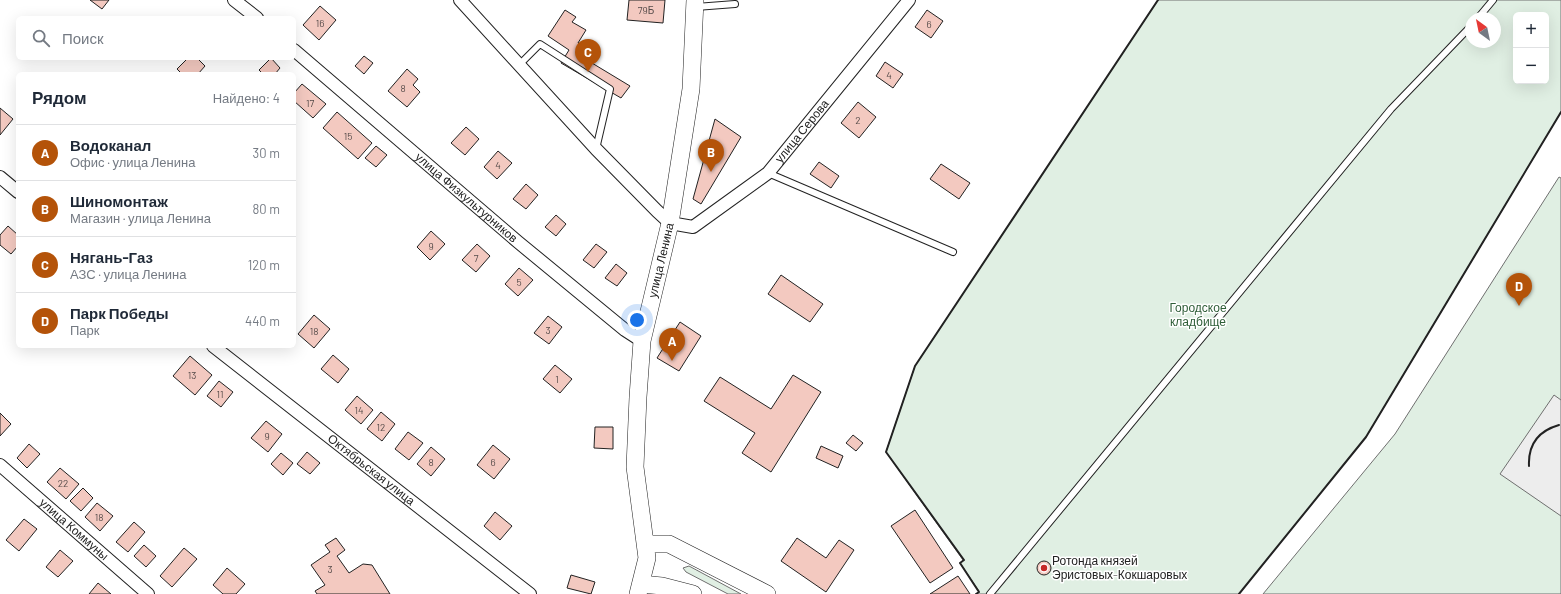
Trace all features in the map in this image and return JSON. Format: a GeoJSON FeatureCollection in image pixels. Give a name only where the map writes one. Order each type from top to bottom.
{"type":"FeatureCollection","features":[{"type":"Feature","properties":{"kind":"street"},"geometry":{"type":"LineString","coordinates":[[234,0],[254,16]]}},
{"type":"Feature","properties":{"kind":"street"},"geometry":{"type":"LineString","coordinates":[[460,0],[596,149],[670,223]]}},
{"type":"Feature","properties":{"kind":"street","name":"улица Серова"},"geometry":{"type":"LineString","coordinates":[[670,223],[693,226],[768,173],[909,0]]}},
{"type":"Feature","properties":{"kind":"street","name":"улица Ленина"},"geometry":{"type":"LineString","coordinates":[[640,589],[647,558],[635,467],[642,341],[670,223],[691,89],[695,4]]}},
{"type":"Feature","properties":{"kind":"street","name":"улица Физкультурников"},"geometry":{"type":"LineString","coordinates":[[296,52],[518,242],[625,330],[642,341]]}},
{"type":"Feature","properties":{"kind":"street"},"geometry":{"type":"LineString","coordinates":[[0,177],[16,190]]}},
{"type":"Feature","properties":{"kind":"street","name":"Октябрьская улица"},"geometry":{"type":"LineString","coordinates":[[215,348],[530,594]]}},
{"type":"Feature","properties":{"kind":"street","name":"улица Коммуны"},"geometry":{"type":"LineString","coordinates":[[0,465],[148,594]]}},
{"type":"Feature","properties":{"kind":"street"},"geometry":{"type":"LineString","coordinates":[[646,544],[669,544],[767,594]]}},
{"type":"Feature","properties":{"kind":"street"},"geometry":{"type":"LineString","coordinates":[[640,589],[662,586],[692,594]]}},
{"type":"Feature","properties":{"kind":"lane"},"geometry":{"type":"LineString","coordinates":[[1483,12],[1493,0]]}},
{"type":"Feature","properties":{"kind":"lane"},"geometry":{"type":"LineString","coordinates":[[695,4],[735,4]]}},
{"type":"Feature","properties":{"kind":"lane"},"geometry":{"type":"LineString","coordinates":[[990,594],[1391,109],[1465,32]]}},
{"type":"Feature","properties":{"kind":"lane"},"geometry":{"type":"LineString","coordinates":[[519,65],[540,44],[610,90],[596,149]]}},
{"type":"Feature","properties":{"kind":"lane"},"geometry":{"type":"LineString","coordinates":[[768,173],[953,252]]}},
{"type":"Feature","properties":{"kind":"green space","name":"Городское кладбище"},"geometry":{"type":"Polygon","coordinates":[[[1158,0],[1561,0],[1561,112],[1366,437],[1239,594],[976,594],[979,591],[960,563],[963,560],[886,452],[915,366],[1158,0]]]}},
{"type":"Feature","properties":{"kind":"green space"},"geometry":{"type":"Polygon","coordinates":[[[1559,177],[1561,178],[1561,594],[1263,594],[1395,434],[1559,177]]]}},
{"type":"Feature","properties":{"kind":"green space"},"geometry":{"type":"Polygon","coordinates":[[[689,566],[741,594],[728,594],[686,572],[683,568],[689,566]]]}},
{"type":"Feature","properties":{"kind":"shaded area"},"geometry":{"type":"Polygon","coordinates":[[[1554,395],[1561,400],[1561,516],[1500,474],[1554,395]]]}},
{"type":"Feature","properties":{"kind":"building"},"geometry":{"type":"Polygon","coordinates":[[[90,0],[109,0],[102,9],[90,0]]]}},
{"type":"Feature","properties":{"kind":"building"},"geometry":{"type":"Polygon","coordinates":[[[629,0],[665,0],[663,23],[627,20],[629,0]]]}},
{"type":"Feature","properties":{"kind":"building"},"geometry":{"type":"Polygon","coordinates":[[[320,6],[336,20],[319,40],[303,25],[320,6]]]}},
{"type":"Feature","properties":{"kind":"building"},"geometry":{"type":"Polygon","coordinates":[[[565,10],[576,17],[572,22],[586,30],[578,43],[589,47],[582,57],[630,86],[621,98],[561,63],[569,50],[548,36],[565,10]]]}},
{"type":"Feature","properties":{"kind":"building"},"geometry":{"type":"Polygon","coordinates":[[[927,10],[943,21],[931,38],[915,27],[927,10]]]}},
{"type":"Feature","properties":{"kind":"building"},"geometry":{"type":"Polygon","coordinates":[[[364,56],[373,63],[364,74],[355,66],[364,56]]]}},
{"type":"Feature","properties":{"kind":"building"},"geometry":{"type":"Polygon","coordinates":[[[186,60],[199,60],[205,66],[200,72],[180,72],[177,69],[186,60]]]}},
{"type":"Feature","properties":{"kind":"building"},"geometry":{"type":"Polygon","coordinates":[[[269,60],[273,60],[280,68],[277,72],[261,72],[259,70],[269,60]]]}},
{"type":"Feature","properties":{"kind":"building"},"geometry":{"type":"Polygon","coordinates":[[[885,62],[903,74],[893,88],[876,76],[885,62]]]}},
{"type":"Feature","properties":{"kind":"building"},"geometry":{"type":"Polygon","coordinates":[[[407,69],[418,79],[413,85],[420,92],[407,107],[388,91],[407,69]]]}},
{"type":"Feature","properties":{"kind":"building"},"geometry":{"type":"Polygon","coordinates":[[[302,84],[326,104],[313,118],[296,103],[296,91],[302,84]]]}},
{"type":"Feature","properties":{"kind":"building"},"geometry":{"type":"Polygon","coordinates":[[[858,102],[876,117],[859,138],[841,123],[858,102]]]}},
{"type":"Feature","properties":{"kind":"building"},"geometry":{"type":"Polygon","coordinates":[[[0,108],[13,119],[0,135],[0,108]]]}},
{"type":"Feature","properties":{"kind":"building"},"geometry":{"type":"Polygon","coordinates":[[[337,112],[372,143],[358,159],[323,128],[337,112]]]}},
{"type":"Feature","properties":{"kind":"building"},"geometry":{"type":"Polygon","coordinates":[[[715,119],[741,137],[701,204],[693,199],[715,119]]]}},
{"type":"Feature","properties":{"kind":"building"},"geometry":{"type":"Polygon","coordinates":[[[466,127],[479,139],[465,155],[451,143],[466,127]]]}},
{"type":"Feature","properties":{"kind":"building"},"geometry":{"type":"Polygon","coordinates":[[[376,146],[387,155],[376,167],[365,158],[376,146]]]}},
{"type":"Feature","properties":{"kind":"building"},"geometry":{"type":"Polygon","coordinates":[[[498,151],[512,163],[497,179],[484,167],[498,151]]]}},
{"type":"Feature","properties":{"kind":"building"},"geometry":{"type":"Polygon","coordinates":[[[819,162],[839,176],[831,188],[810,174],[819,162]]]}},
{"type":"Feature","properties":{"kind":"building"},"geometry":{"type":"Polygon","coordinates":[[[941,164],[970,183],[959,199],[930,179],[941,164]]]}},
{"type":"Feature","properties":{"kind":"building"},"geometry":{"type":"Polygon","coordinates":[[[526,184],[538,195],[526,209],[513,199],[526,184]]]}},
{"type":"Feature","properties":{"kind":"building"},"geometry":{"type":"Polygon","coordinates":[[[556,215],[566,224],[556,236],[545,227],[556,215]]]}},
{"type":"Feature","properties":{"kind":"building"},"geometry":{"type":"Polygon","coordinates":[[[8,226],[16,233],[16,248],[11,254],[0,245],[0,235],[8,226]]]}},
{"type":"Feature","properties":{"kind":"building"},"geometry":{"type":"Polygon","coordinates":[[[431,231],[445,244],[430,260],[417,247],[431,231]]]}},
{"type":"Feature","properties":{"kind":"building"},"geometry":{"type":"Polygon","coordinates":[[[477,244],[490,256],[476,272],[462,260],[477,244]]]}},
{"type":"Feature","properties":{"kind":"building"},"geometry":{"type":"Polygon","coordinates":[[[596,244],[607,252],[594,268],[583,260],[596,244]]]}},
{"type":"Feature","properties":{"kind":"building"},"geometry":{"type":"Polygon","coordinates":[[[616,264],[627,273],[617,286],[605,278],[616,264]]]}},
{"type":"Feature","properties":{"kind":"building"},"geometry":{"type":"Polygon","coordinates":[[[519,268],[533,280],[518,296],[505,284],[519,268]]]}},
{"type":"Feature","properties":{"kind":"building"},"geometry":{"type":"Polygon","coordinates":[[[781,275],[823,304],[810,322],[768,294],[781,275]]]}},
{"type":"Feature","properties":{"kind":"building"},"geometry":{"type":"Polygon","coordinates":[[[314,315],[330,329],[314,348],[298,334],[314,315]]]}},
{"type":"Feature","properties":{"kind":"building"},"geometry":{"type":"Polygon","coordinates":[[[548,316],[562,327],[549,344],[534,333],[548,316]]]}},
{"type":"Feature","properties":{"kind":"building"},"geometry":{"type":"Polygon","coordinates":[[[680,322],[701,336],[679,371],[657,358],[680,322]]]}},
{"type":"Feature","properties":{"kind":"building"},"geometry":{"type":"Polygon","coordinates":[[[333,355],[349,369],[338,383],[321,369],[333,355]]]}},
{"type":"Feature","properties":{"kind":"building"},"geometry":{"type":"Polygon","coordinates":[[[190,356],[212,375],[195,395],[173,376],[190,356]]]}},
{"type":"Feature","properties":{"kind":"building"},"geometry":{"type":"Polygon","coordinates":[[[555,365],[572,379],[560,393],[543,379],[555,365]]]}},
{"type":"Feature","properties":{"kind":"building"},"geometry":{"type":"Polygon","coordinates":[[[793,375],[821,392],[771,472],[742,453],[755,433],[704,401],[720,377],[771,409],[793,375]]]}},
{"type":"Feature","properties":{"kind":"building"},"geometry":{"type":"Polygon","coordinates":[[[219,381],[233,392],[221,407],[207,396],[219,381]]]}},
{"type":"Feature","properties":{"kind":"building"},"geometry":{"type":"Polygon","coordinates":[[[357,396],[373,410],[361,424],[345,410],[357,396]]]}},
{"type":"Feature","properties":{"kind":"building"},"geometry":{"type":"Polygon","coordinates":[[[381,412],[395,424],[382,441],[367,429],[381,412]]]}},
{"type":"Feature","properties":{"kind":"building"},"geometry":{"type":"Polygon","coordinates":[[[0,413],[11,424],[0,436],[0,413]]]}},
{"type":"Feature","properties":{"kind":"building"},"geometry":{"type":"Polygon","coordinates":[[[266,421],[282,434],[268,452],[251,438],[266,421]]]}},
{"type":"Feature","properties":{"kind":"building"},"geometry":{"type":"Polygon","coordinates":[[[595,427],[613,427],[613,449],[594,448],[595,427]]]}},
{"type":"Feature","properties":{"kind":"building"},"geometry":{"type":"Polygon","coordinates":[[[408,432],[423,443],[409,460],[395,449],[408,432]]]}},
{"type":"Feature","properties":{"kind":"building"},"geometry":{"type":"Polygon","coordinates":[[[853,435],[863,443],[856,451],[846,443],[853,435]]]}},
{"type":"Feature","properties":{"kind":"building"},"geometry":{"type":"Polygon","coordinates":[[[29,444],[40,454],[27,468],[17,458],[29,444]]]}},
{"type":"Feature","properties":{"kind":"building"},"geometry":{"type":"Polygon","coordinates":[[[493,445],[510,459],[494,479],[477,465],[493,445]]]}},
{"type":"Feature","properties":{"kind":"building"},"geometry":{"type":"Polygon","coordinates":[[[821,446],[843,456],[838,468],[816,458],[821,446]]]}},
{"type":"Feature","properties":{"kind":"building"},"geometry":{"type":"Polygon","coordinates":[[[431,447],[445,459],[431,476],[417,464],[431,447]]]}},
{"type":"Feature","properties":{"kind":"building"},"geometry":{"type":"Polygon","coordinates":[[[307,452],[320,463],[310,474],[297,464],[307,452]]]}},
{"type":"Feature","properties":{"kind":"building"},"geometry":{"type":"Polygon","coordinates":[[[281,453],[293,463],[283,475],[271,464],[281,453]]]}},
{"type":"Feature","properties":{"kind":"building"},"geometry":{"type":"Polygon","coordinates":[[[60,468],[79,484],[66,499],[47,482],[60,468]]]}},
{"type":"Feature","properties":{"kind":"building"},"geometry":{"type":"Polygon","coordinates":[[[83,488],[93,498],[81,511],[70,501],[83,488]]]}},
{"type":"Feature","properties":{"kind":"building"},"geometry":{"type":"Polygon","coordinates":[[[97,503],[113,516],[100,531],[85,517],[97,503]]]}},
{"type":"Feature","properties":{"kind":"building"},"geometry":{"type":"Polygon","coordinates":[[[915,510],[953,568],[930,583],[891,526],[915,510]]]}},
{"type":"Feature","properties":{"kind":"building"},"geometry":{"type":"Polygon","coordinates":[[[495,512],[512,526],[500,540],[484,526],[495,512]]]}},
{"type":"Feature","properties":{"kind":"building"},"geometry":{"type":"Polygon","coordinates":[[[24,519],[37,529],[19,551],[6,540],[24,519]]]}},
{"type":"Feature","properties":{"kind":"building"},"geometry":{"type":"Polygon","coordinates":[[[134,522],[145,532],[128,552],[116,542],[134,522]]]}},
{"type":"Feature","properties":{"kind":"building"},"geometry":{"type":"Polygon","coordinates":[[[336,538],[345,550],[337,556],[349,573],[363,564],[372,565],[390,594],[317,594],[315,591],[325,585],[311,565],[330,552],[325,545],[336,538]]]}},
{"type":"Feature","properties":{"kind":"building"},"geometry":{"type":"Polygon","coordinates":[[[797,538],[826,558],[839,540],[854,550],[826,592],[781,561],[797,538]]]}},
{"type":"Feature","properties":{"kind":"building"},"geometry":{"type":"Polygon","coordinates":[[[144,545],[156,556],[146,567],[134,556],[144,545]]]}},
{"type":"Feature","properties":{"kind":"building"},"geometry":{"type":"Polygon","coordinates":[[[184,548],[197,559],[172,587],[160,576],[184,548]]]}},
{"type":"Feature","properties":{"kind":"building"},"geometry":{"type":"Polygon","coordinates":[[[60,550],[73,561],[58,577],[46,567],[60,550]]]}},
{"type":"Feature","properties":{"kind":"building","name":"Ротонда князей Эристовых-Кокшаровых"},"geometry":{"type":"Polygon","coordinates":[[[1044,561],[1049,563],[1051,568],[1049,573],[1044,575],[1039,573],[1037,568],[1039,563],[1044,561]]]}},
{"type":"Feature","properties":{"kind":"building"},"geometry":{"type":"Polygon","coordinates":[[[227,568],[245,584],[236,594],[223,594],[213,585],[227,568]]]}},
{"type":"Feature","properties":{"kind":"building"},"geometry":{"type":"Polygon","coordinates":[[[571,575],[595,582],[591,594],[567,588],[571,575]]]}},
{"type":"Feature","properties":{"kind":"building"},"geometry":{"type":"Polygon","coordinates":[[[958,576],[970,594],[930,594],[958,576]]]}},
{"type":"Feature","properties":{"kind":"building"},"geometry":{"type":"Polygon","coordinates":[[[98,583],[111,594],[89,594],[98,583]]]}},
{"type":"Feature","properties":{"kind":"wall"},"geometry":{"type":"LineString","coordinates":[[976,594],[979,592],[960,563],[964,560],[886,452],[915,366],[1158,0]]}},
{"type":"Feature","properties":{"kind":"wall"},"geometry":{"type":"LineString","coordinates":[[1239,594],[1366,437],[1561,112]]}},
{"type":"Feature","properties":{"kind":"wall"},"geometry":{"type":"LineString","coordinates":[[1529,466],[1530,452],[1536,440],[1545,431],[1559,425]]}},
{"type":"Feature","properties":{"kind":"place","name":"Нягань-Газ"},"geometry":{"type":"Point","coordinates":[588,72]}},
{"type":"Feature","properties":{"kind":"place","name":"Шиномонтаж"},"geometry":{"type":"Point","coordinates":[711,172]}},
{"type":"Feature","properties":{"kind":"place","name":"Парк Победы"},"geometry":{"type":"Point","coordinates":[1519,306]}},
{"type":"Feature","properties":{"kind":"place","name":"Водоканал"},"geometry":{"type":"Point","coordinates":[672,361]}},
{"type":"Feature","properties":{"kind":"place","name":"Ротонда князей Эристовых-Кокшаровых"},"geometry":{"type":"Point","coordinates":[1044,568]}}]}
